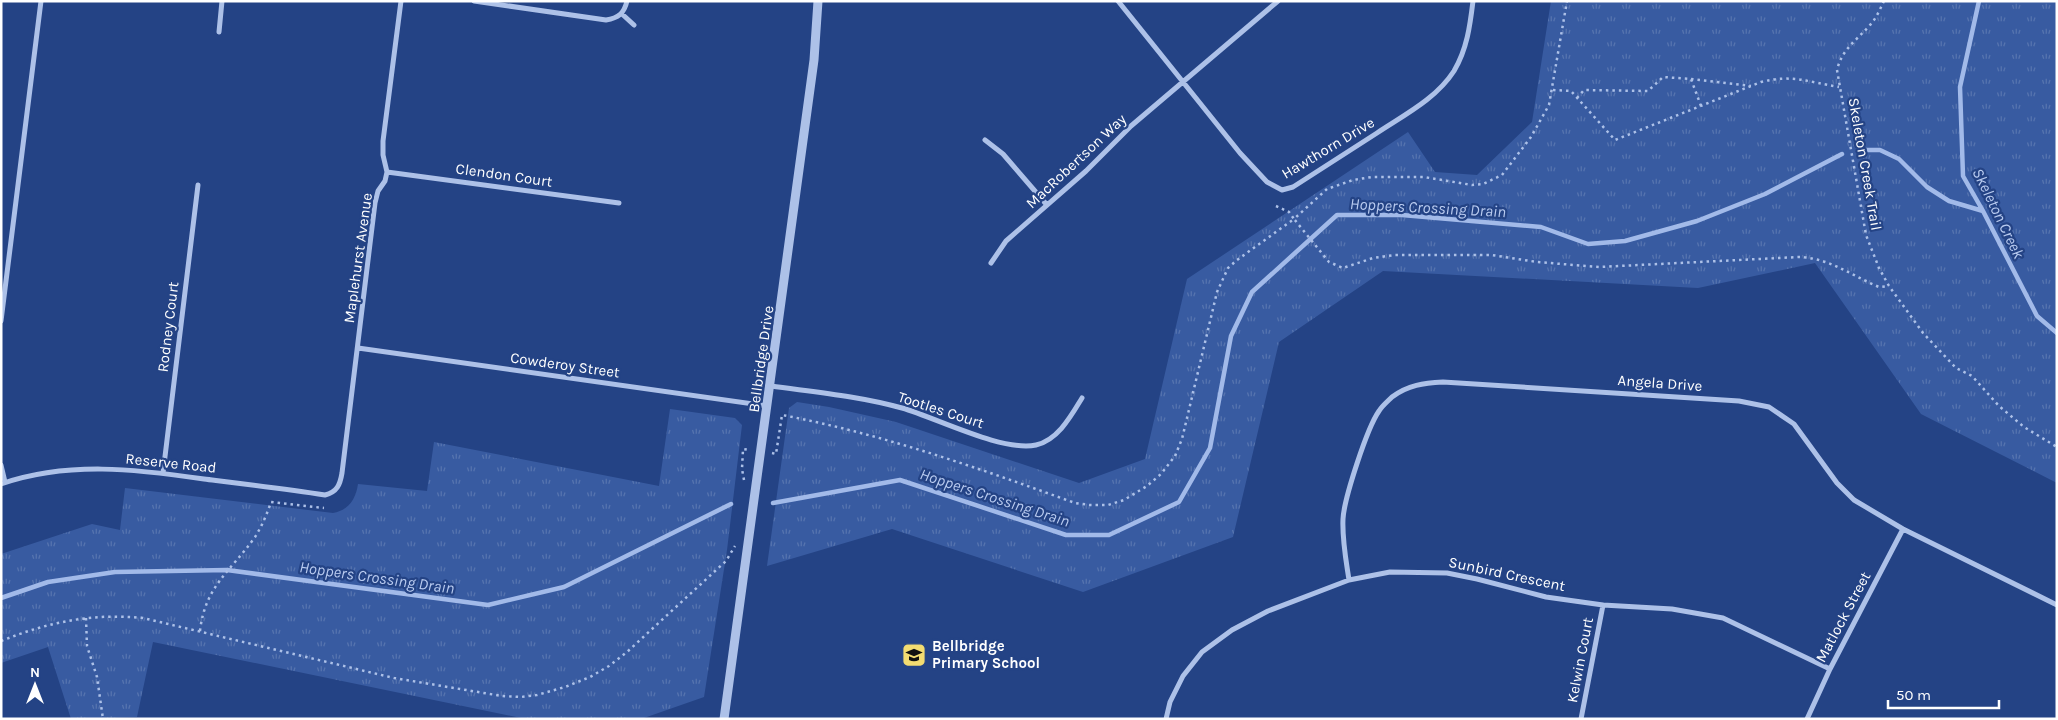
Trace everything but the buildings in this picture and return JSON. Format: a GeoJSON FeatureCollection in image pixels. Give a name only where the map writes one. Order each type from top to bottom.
{"type":"FeatureCollection","features":[{"type":"Feature","properties":{"kind":"street"},"geometry":{"type":"LineString","coordinates":[[1,321],[41,1]]}},
{"type":"Feature","properties":{"kind":"street"},"geometry":{"type":"LineString","coordinates":[[219,32],[222,1]]}},
{"type":"Feature","properties":{"kind":"street"},"geometry":{"type":"LineString","coordinates":[[387,172],[383,155],[383,141],[401,1]]}},
{"type":"Feature","properties":{"kind":"street"},"geometry":{"type":"LineString","coordinates":[[474,1],[606,20],[622,14],[627,1]]}},
{"type":"Feature","properties":{"kind":"street","name":"Bellbridge Drive"},"geometry":{"type":"LineString","coordinates":[[724,719],[771,386],[814,60],[818,1]]}},
{"type":"Feature","properties":{"kind":"street","name":"Hawthorn Drive"},"geometry":{"type":"LineString","coordinates":[[1118,1],[1240,153],[1266,182],[1275,188],[1288,190],[1422,104],[1442,86],[1454,71],[1462,54],[1469,34],[1473,1]]}},
{"type":"Feature","properties":{"kind":"street","name":"MacRobertson Way"},"geometry":{"type":"LineString","coordinates":[[991,263],[1006,241],[1086,171],[1131,126],[1278,1]]}},
{"type":"Feature","properties":{"kind":"street"},"geometry":{"type":"LineString","coordinates":[[622,14],[634,25]]}},
{"type":"Feature","properties":{"kind":"street"},"geometry":{"type":"LineString","coordinates":[[985,140],[1003,154],[1047,204]]}},
{"type":"Feature","properties":{"kind":"street","name":"Clendon Court"},"geometry":{"type":"LineString","coordinates":[[387,172],[619,203]]}},
{"type":"Feature","properties":{"kind":"street","name":"Maplehurst Avenue"},"geometry":{"type":"LineString","coordinates":[[337,490],[342,473],[375,203],[387,172]]}},
{"type":"Feature","properties":{"kind":"street","name":"Rodney Court"},"geometry":{"type":"LineString","coordinates":[[163,473],[198,185]]}},
{"type":"Feature","properties":{"kind":"street"},"geometry":{"type":"LineString","coordinates":[[1,252],[10,253]]}},
{"type":"Feature","properties":{"kind":"street","name":"Cowderoy Street"},"geometry":{"type":"LineString","coordinates":[[358,348],[768,406]]}},
{"type":"Feature","properties":{"kind":"street","name":"Angela Drive"},"geometry":{"type":"LineString","coordinates":[[1349,580],[1344,548],[1343,518],[1349,490],[1369,433],[1379,411],[1392,397],[1409,387],[1423,383],[1442,382],[1739,401],[1770,407],[1794,424],[1837,483],[1854,500],[1903,529],[2057,605]]}},
{"type":"Feature","properties":{"kind":"street","name":"Tootles Court"},"geometry":{"type":"LineString","coordinates":[[771,386],[843,396],[902,408],[999,442],[1018,446],[1036,445],[1050,439],[1061,429],[1082,398]]}},
{"type":"Feature","properties":{"kind":"street"},"geometry":{"type":"LineString","coordinates":[[1,465],[3,483]]}},
{"type":"Feature","properties":{"kind":"street","name":"Reserve Road"},"geometry":{"type":"LineString","coordinates":[[3,483],[54,470],[104,468],[163,473],[325,495],[337,490]]}},
{"type":"Feature","properties":{"kind":"street","name":"Matlock Street"},"geometry":{"type":"LineString","coordinates":[[1807,719],[1830,669],[1903,529]]}},
{"type":"Feature","properties":{"kind":"street","name":"Sunbird Crescent"},"geometry":{"type":"LineString","coordinates":[[1166,719],[1170,702],[1183,676],[1202,652],[1232,630],[1268,612],[1349,580],[1390,572],[1447,573],[1546,597],[1603,605],[1672,609],[1724,618],[1830,669]]}},
{"type":"Feature","properties":{"kind":"street","name":"Kelwin Court"},"geometry":{"type":"LineString","coordinates":[[1582,719],[1603,605]]}},
{"type":"Feature","properties":{"kind":"path"},"geometry":{"type":"LineString","coordinates":[[744,487],[742,469],[744,449],[776,454],[782,415],[850,429],[916,448],[1074,503],[1108,505],[1124,500],[1161,474],[1179,450],[1217,292],[1228,268],[1294,219],[1327,189],[1353,180],[1372,177],[1424,177],[1472,185],[1492,180],[1502,175],[1531,137],[1547,110],[1553,90],[1567,1]]}},
{"type":"Feature","properties":{"kind":"path","name":"Skeleton Creek Trail"},"geometry":{"type":"LineString","coordinates":[[1884,1],[1871,24],[1845,50],[1837,70],[1866,235],[1879,268],[1889,286],[1922,333],[1956,368],[1972,376],[1999,406],[2024,427],[2057,447]]}},
{"type":"Feature","properties":{"kind":"path"},"geometry":{"type":"LineString","coordinates":[[1577,98],[1584,90],[1648,91],[1663,77],[1752,86]]}},
{"type":"Feature","properties":{"kind":"path"},"geometry":{"type":"LineString","coordinates":[[1553,90],[1571,91],[1615,140],[1752,86],[1779,78],[1791,78],[1840,88]]}},
{"type":"Feature","properties":{"kind":"path"},"geometry":{"type":"LineString","coordinates":[[1691,79],[1701,106]]}},
{"type":"Feature","properties":{"kind":"path"},"geometry":{"type":"LineString","coordinates":[[1276,206],[1289,212],[1329,262],[1342,268],[1373,258],[1395,255],[1492,255],[1536,262],[1599,267],[1799,257],[1814,258],[1826,262],[1879,287],[1889,286]]}},
{"type":"Feature","properties":{"kind":"path"},"geometry":{"type":"LineString","coordinates":[[200,631],[202,614],[210,596],[221,578],[256,536],[271,502],[324,508]]}},
{"type":"Feature","properties":{"kind":"path"},"geometry":{"type":"LineString","coordinates":[[1,641],[50,623],[86,618],[126,616],[200,631],[394,678],[502,696],[537,695],[590,677],[609,666],[627,652],[726,561],[737,542]]}},
{"type":"Feature","properties":{"kind":"path"},"geometry":{"type":"LineString","coordinates":[[86,618],[87,646],[97,677],[103,719]]}},
{"type":"Feature","properties":{"kind":"green space"},"geometry":{"type":"Polygon","coordinates":[[[1551,1],[2057,1],[2057,483],[1921,414],[1815,263],[1698,288],[1383,271],[1279,342],[1233,537],[1083,592],[892,529],[767,566],[789,408],[797,402],[896,422],[1079,483],[1145,459],[1187,279],[1408,132],[1435,172],[1477,175],[1532,122],[1551,1]]]}},
{"type":"Feature","properties":{"kind":"green space"},"geometry":{"type":"Polygon","coordinates":[[[670,409],[735,418],[742,425],[727,550],[704,697],[641,719],[526,719],[153,642],[137,717],[71,719],[48,647],[1,663],[1,554],[92,524],[120,530],[125,488],[333,513],[339,512],[351,503],[356,494],[358,484],[427,491],[434,442],[659,486],[670,409]]]}},
{"type":"Feature","properties":{"kind":"waterway","name":"Skeleton Creek"},"geometry":{"type":"LineString","coordinates":[[1979,1],[1960,87],[1963,176],[2037,316],[2057,333]]}},
{"type":"Feature","properties":{"kind":"waterway","name":"Hoppers Crossing Drain"},"geometry":{"type":"LineString","coordinates":[[1858,150],[1880,150],[1899,159],[1927,187],[1949,201],[1983,211]]}},
{"type":"Feature","properties":{"kind":"waterway","name":"Hoppers Crossing Drain"},"geometry":{"type":"LineString","coordinates":[[773,503],[900,480],[1066,535],[1109,535],[1179,502],[1210,448],[1231,336],[1252,292],[1337,215],[1402,215],[1541,227],[1588,244],[1625,241],[1697,221],[1765,194],[1842,154]]}},
{"type":"Feature","properties":{"kind":"waterway","name":"Hoppers Crossing Drain"},"geometry":{"type":"LineString","coordinates":[[1,598],[48,582],[115,572],[227,570],[488,605],[564,587],[731,504]]}},
{"type":"Feature","properties":{"kind":"place","name":"Bellbridge Primary School"},"geometry":{"type":"Point","coordinates":[914,655]}}]}
